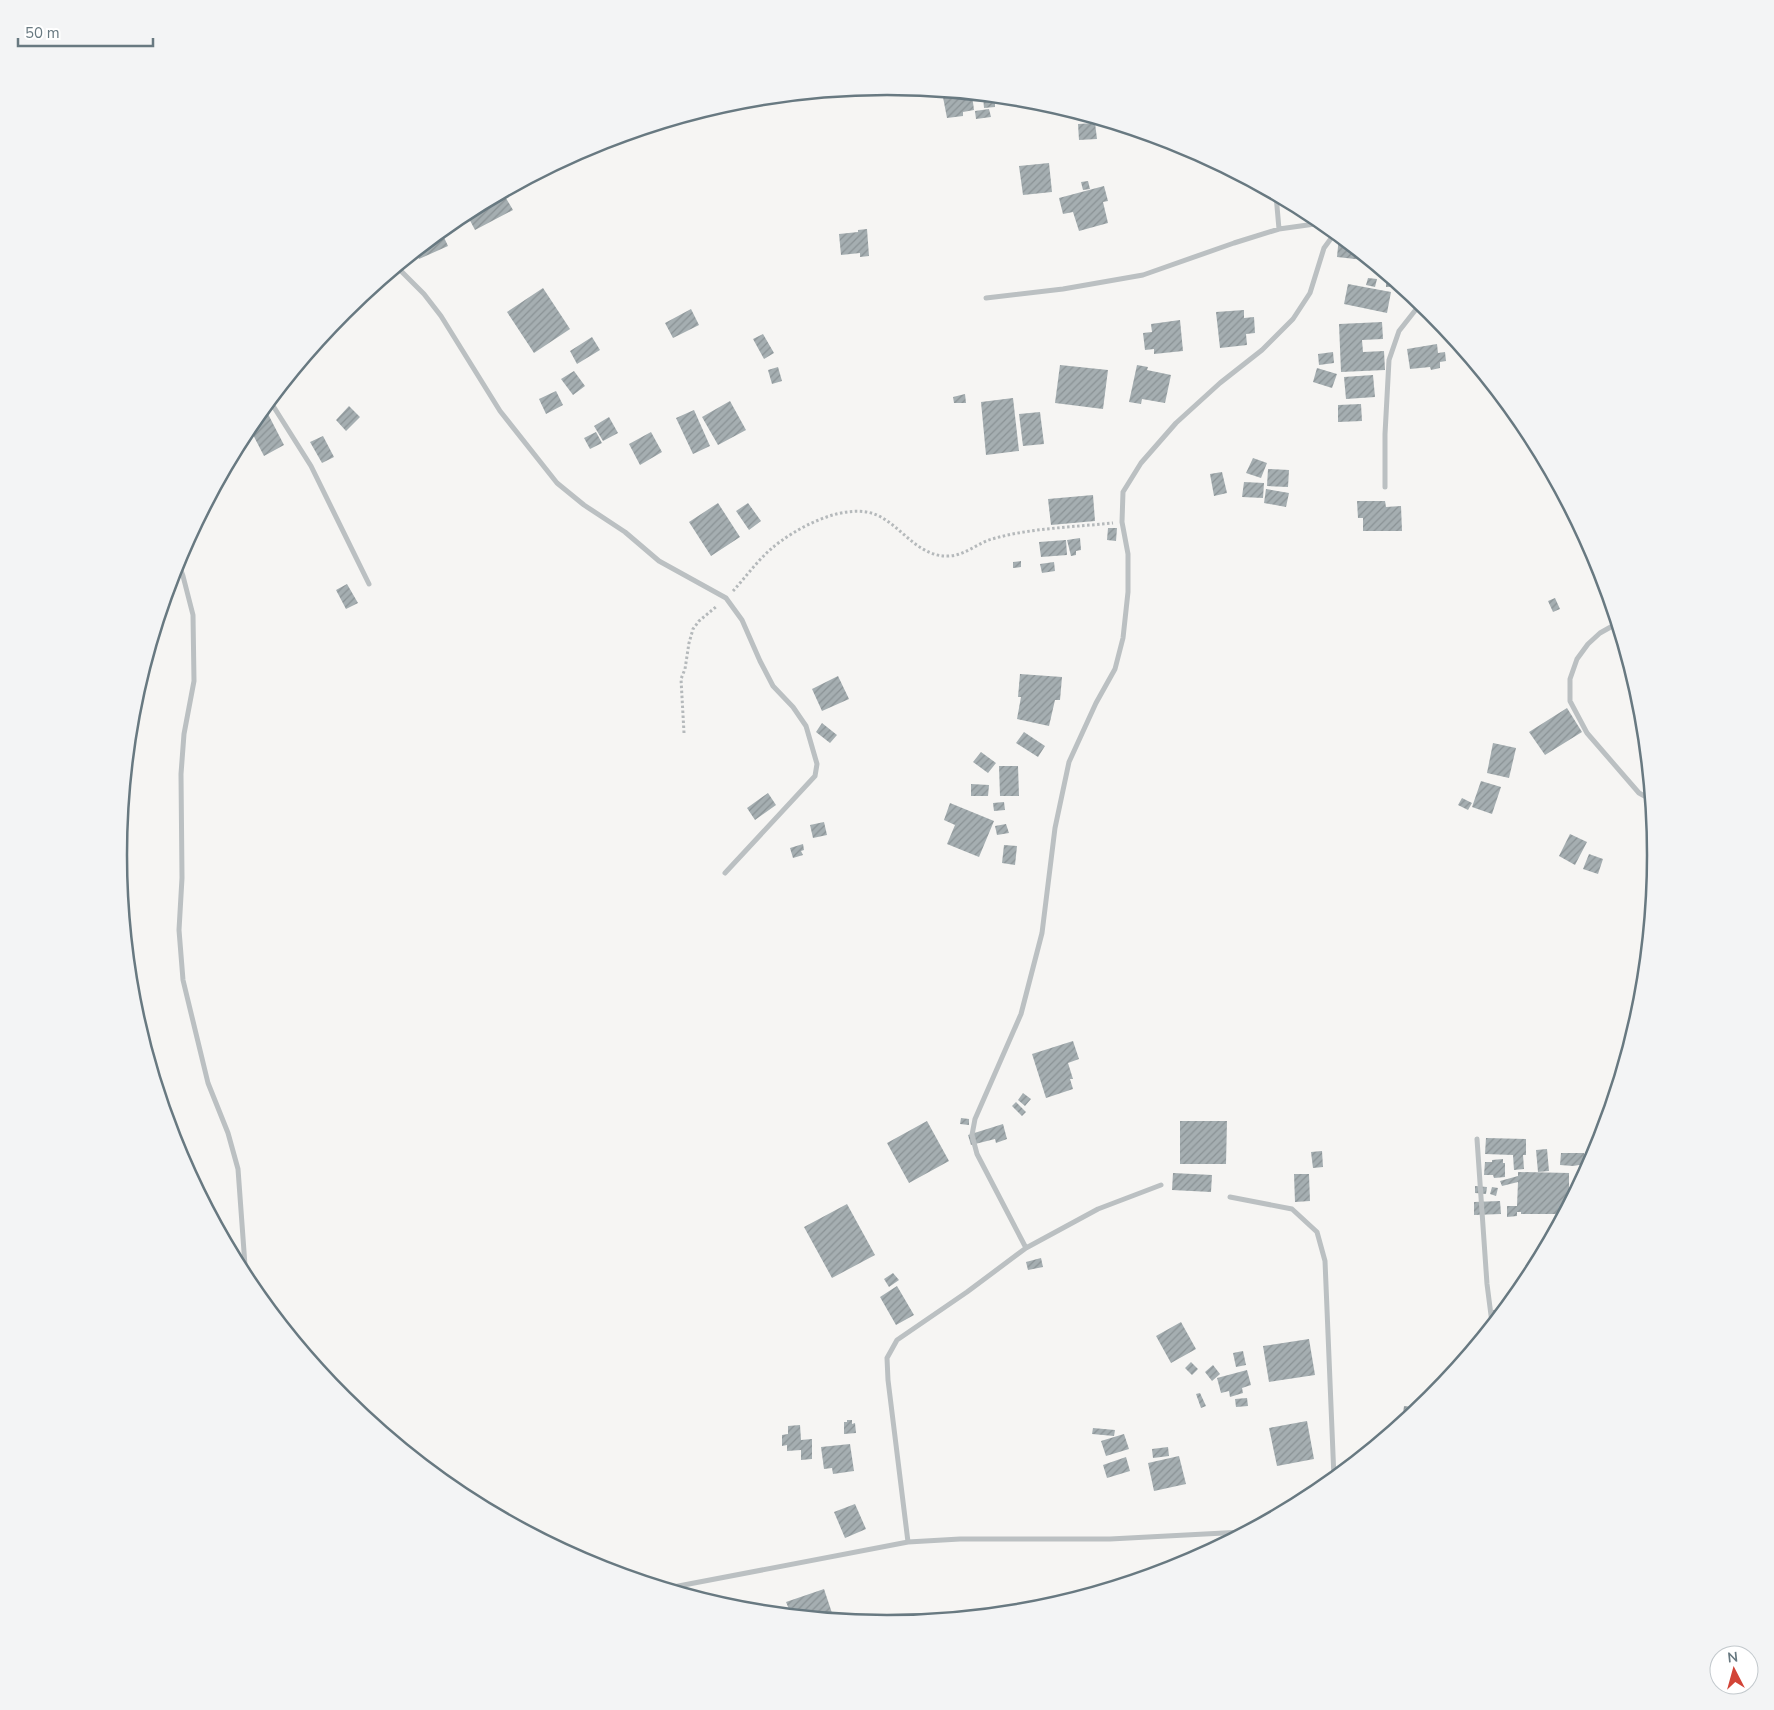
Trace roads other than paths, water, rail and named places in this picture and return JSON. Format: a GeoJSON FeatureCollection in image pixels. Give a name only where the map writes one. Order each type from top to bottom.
{"type":"FeatureCollection","features":[{"type":"Feature","properties":{"kind":"street"},"geometry":{"type":"LineString","coordinates":[[1277,203],[1279,230]]}},
{"type":"Feature","properties":{"kind":"street"},"geometry":{"type":"LineString","coordinates":[[986,298],[1063,289],[1143,275],[1234,243],[1279,230],[1311,225]]}},
{"type":"Feature","properties":{"kind":"street"},"geometry":{"type":"LineString","coordinates":[[1026,1248],[977,1154],[972,1135],[975,1119],[1021,1014],[1042,933],[1055,828],[1069,762],[1096,703],[1115,669],[1123,638],[1128,592],[1128,554],[1122,522],[1123,492],[1141,463],[1176,423],[1220,383],[1262,350],[1293,320],[1310,294],[1324,248],[1331,238]]}},
{"type":"Feature","properties":{"kind":"street"},"geometry":{"type":"LineString","coordinates":[[401,272],[424,294],[441,316],[500,410],[556,483],[584,505],[625,532],[659,561],[726,598],[742,620],[773,686],[793,707],[806,726],[817,764],[815,776],[725,873]]}},
{"type":"Feature","properties":{"kind":"street"},"geometry":{"type":"LineString","coordinates":[[1385,486],[1385,434],[1389,360],[1399,331],[1415,310]]}},
{"type":"Feature","properties":{"kind":"street"},"geometry":{"type":"LineString","coordinates":[[274,407],[310,466],[369,584]]}},
{"type":"Feature","properties":{"kind":"street"},"geometry":{"type":"LineString","coordinates":[[182,573],[193,615],[194,672],[184,734],[181,774],[182,878],[179,930],[183,980],[208,1083],[228,1133],[238,1169],[245,1260]]}},
{"type":"Feature","properties":{"kind":"street"},"geometry":{"type":"LineString","coordinates":[[1612,626],[1600,633],[1588,644],[1577,659],[1570,679],[1570,701],[1587,733],[1639,793],[1644,796]]}},
{"type":"Feature","properties":{"kind":"street"},"geometry":{"type":"LineString","coordinates":[[1478,1139],[1487,1284],[1491,1316]]}},
{"type":"Feature","properties":{"kind":"street"},"geometry":{"type":"LineString","coordinates":[[908,1542],[887,1358],[897,1340],[967,1292],[1026,1248],[1098,1209],[1161,1185]]}},
{"type":"Feature","properties":{"kind":"street"},"geometry":{"type":"LineString","coordinates":[[1230,1197],[1292,1209],[1317,1232],[1325,1261],[1334,1470]]}},
{"type":"Feature","properties":{"kind":"street"},"geometry":{"type":"LineString","coordinates":[[679,1586],[908,1542],[960,1539],[1110,1539],[1231,1533]]}}]}
